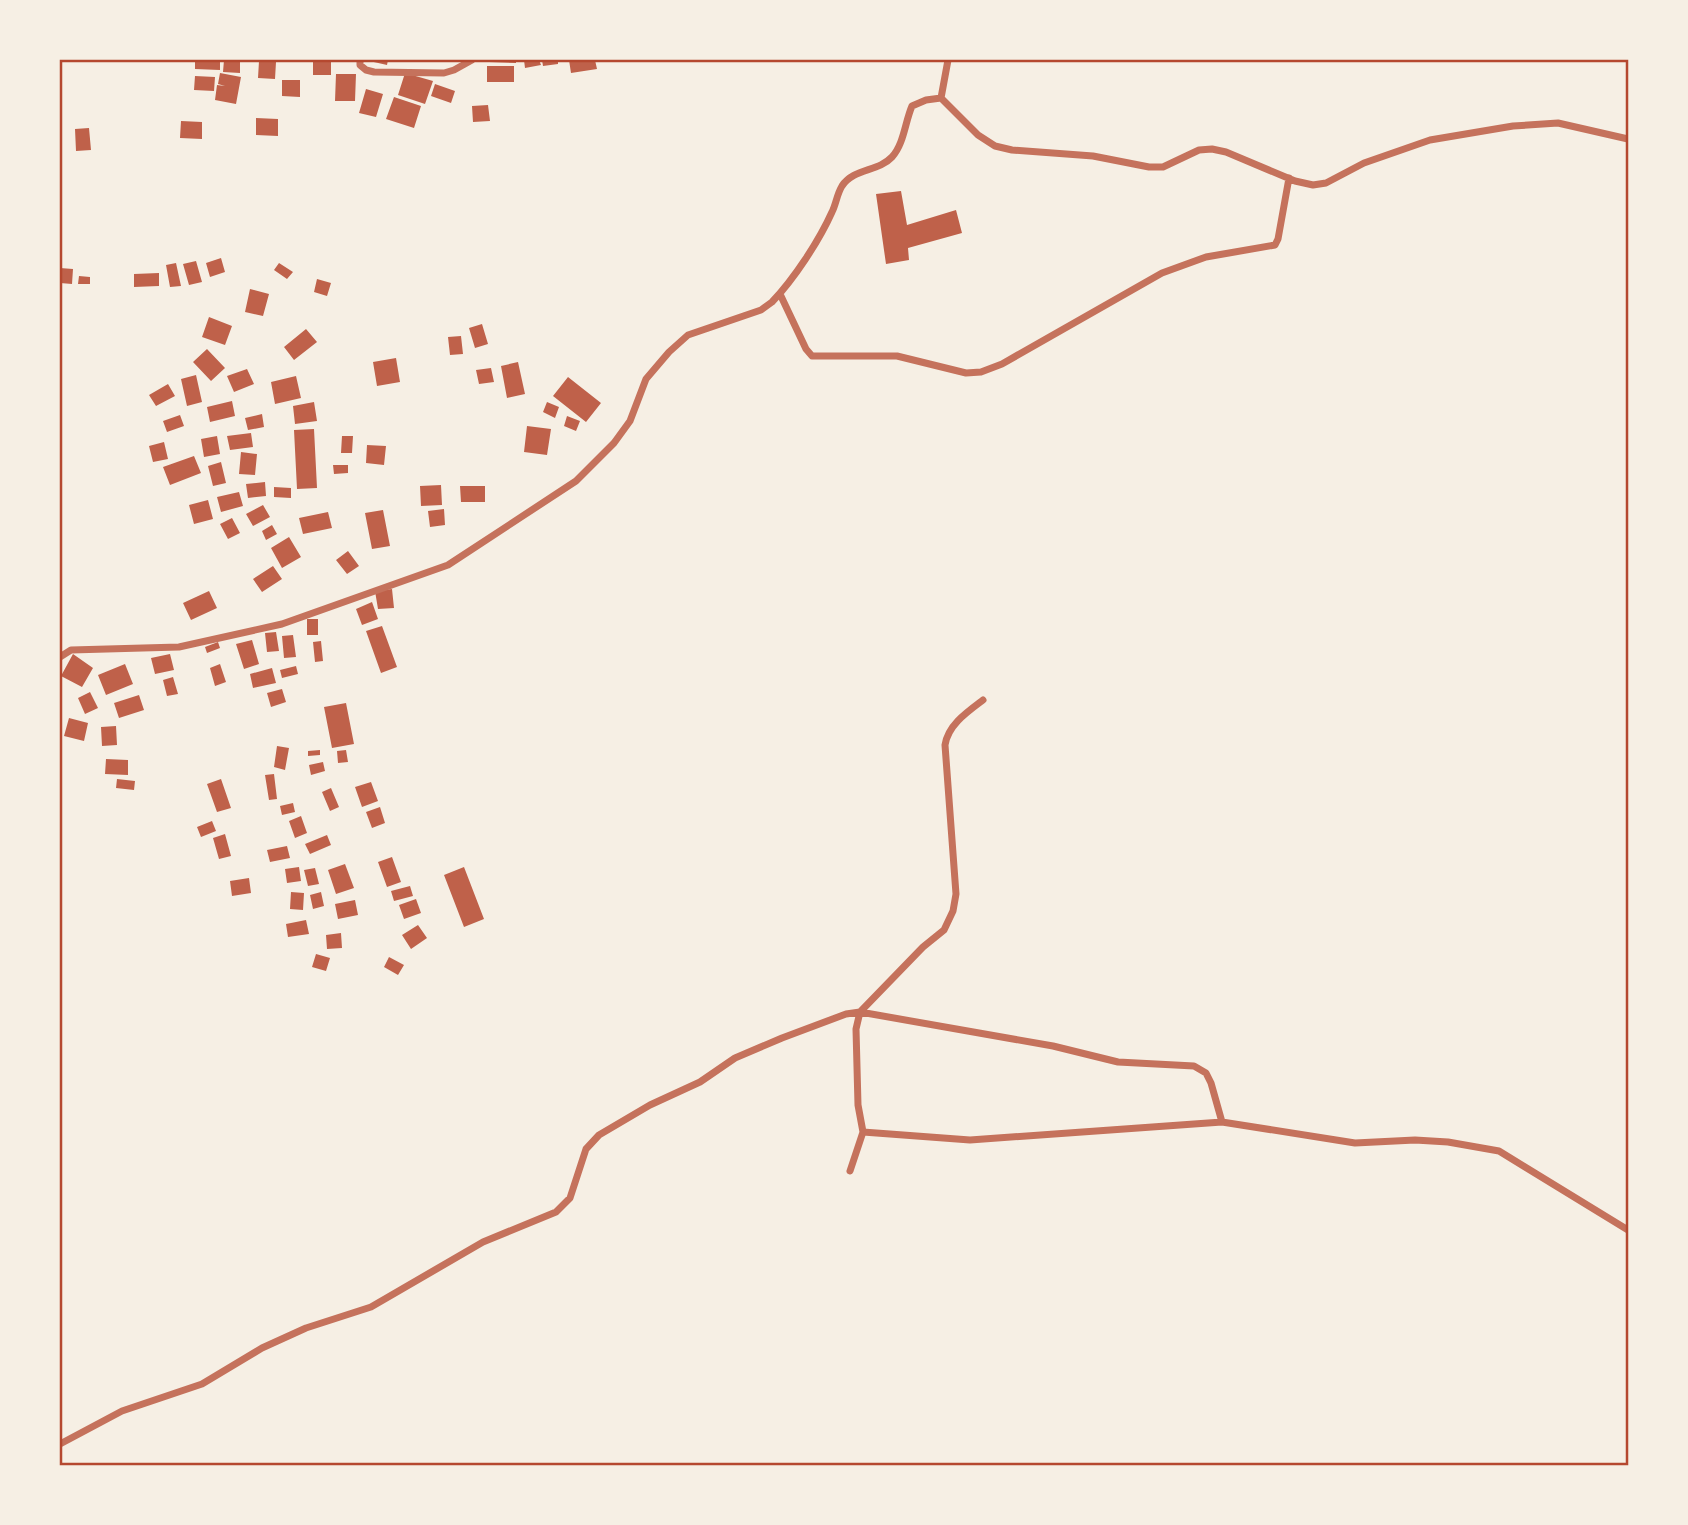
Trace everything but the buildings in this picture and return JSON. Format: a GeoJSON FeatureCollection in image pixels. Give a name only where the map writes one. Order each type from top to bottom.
{"type":"FeatureCollection","features":[{"type":"Feature","properties":{"kind":"street"},"geometry":{"type":"LineString","coordinates":[[360,60],[360,65],[374,72],[399,70],[444,73],[454,71],[472,60]]}},
{"type":"Feature","properties":{"kind":"street"},"geometry":{"type":"LineString","coordinates":[[941,98],[948,60]]}},
{"type":"Feature","properties":{"kind":"street"},"geometry":{"type":"LineString","coordinates":[[941,98],[978,135],[995,146],[1012,150],[1093,156],[1163,166],[1199,150],[1212,149],[1313,185],[1326,183],[1364,163],[1430,140],[1513,126],[1558,123],[1629,139]]}},
{"type":"Feature","properties":{"kind":"street"},"geometry":{"type":"LineString","coordinates":[[60,657],[71,650],[179,647],[282,624],[448,565],[576,481],[614,443],[631,421],[646,379],[688,335],[761,310],[780,294],[820,236],[841,188],[850,177],[892,157],[898,148],[912,106],[941,98]]}},
{"type":"Feature","properties":{"kind":"street"},"geometry":{"type":"LineString","coordinates":[[780,294],[806,349],[813,356],[897,356],[956,372],[981,372],[1002,364],[1162,273],[1206,257],[1275,244],[1289,178]]}},
{"type":"Feature","properties":{"kind":"street"},"geometry":{"type":"LineString","coordinates":[[850,1171],[863,1132],[858,1105],[856,1029],[860,1012],[923,947],[944,930],[953,912],[956,894],[944,745],[950,730],[962,716],[983,701]]}},
{"type":"Feature","properties":{"kind":"street"},"geometry":{"type":"LineString","coordinates":[[60,1444],[122,1411],[202,1384],[262,1348],[306,1328],[370,1307],[483,1242],[556,1212],[570,1199],[586,1149],[599,1135],[650,1105],[700,1082],[735,1058],[846,1014],[860,1012],[1054,1046],[1118,1062],[1194,1066],[1206,1073],[1211,1083],[1222,1122]]}},
{"type":"Feature","properties":{"kind":"street"},"geometry":{"type":"LineString","coordinates":[[863,1132],[970,1140],[1222,1122],[1355,1143],[1437,1141],[1499,1151],[1629,1230]]}}]}
